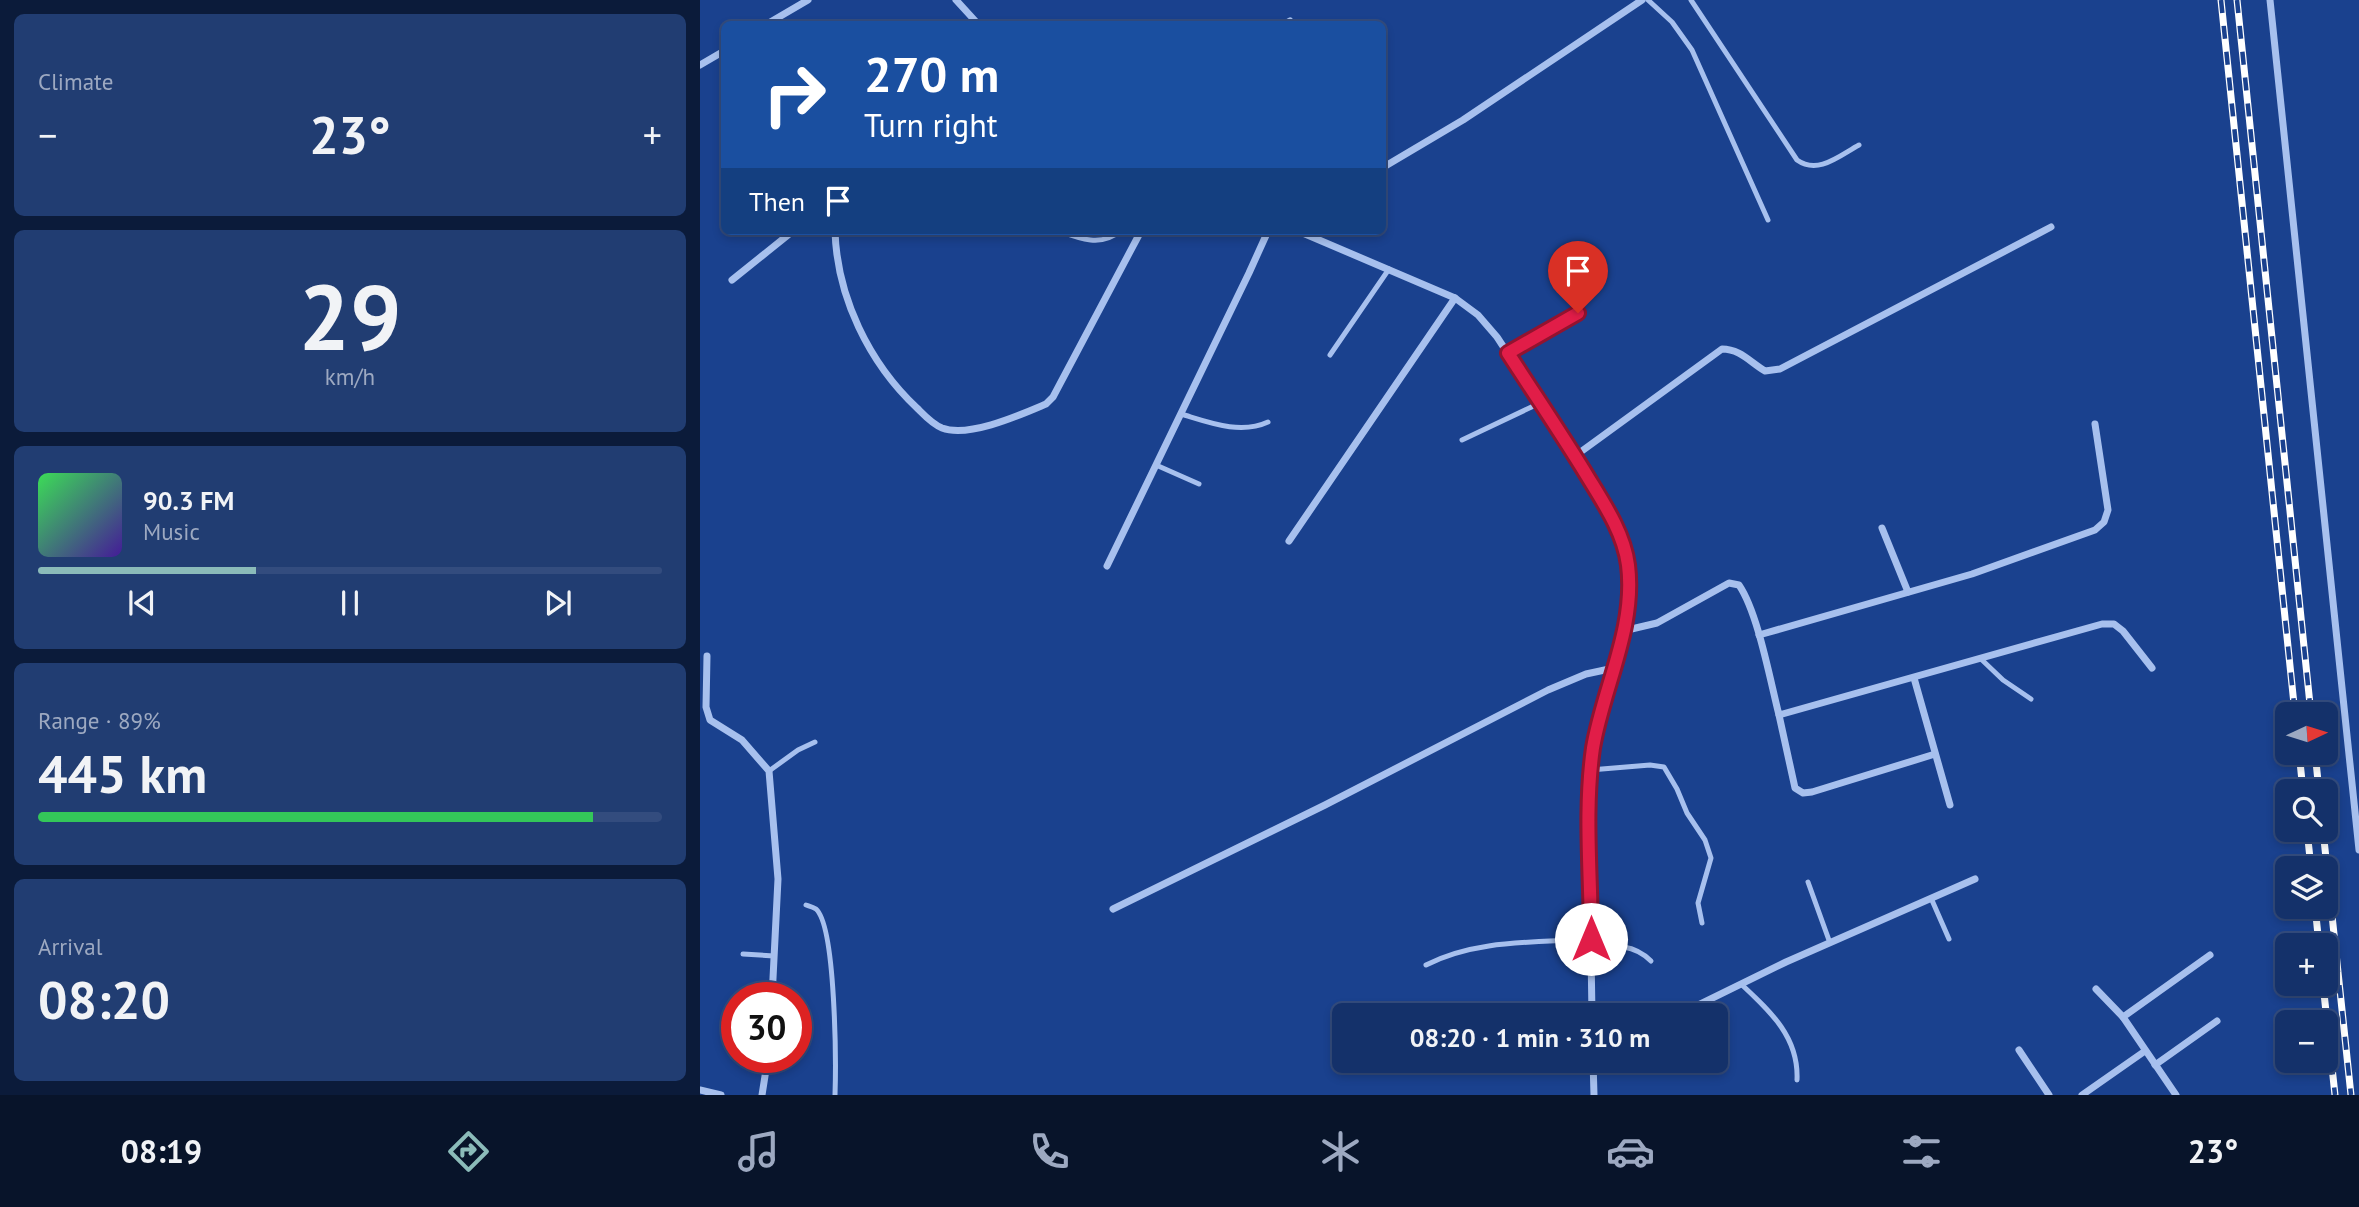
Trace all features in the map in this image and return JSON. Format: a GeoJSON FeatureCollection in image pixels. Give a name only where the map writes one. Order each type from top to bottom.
{"type":"FeatureCollection","features":[{"type":"Feature","properties":{"kind":"street"},"geometry":{"type":"LineString","coordinates":[[772,21],[808,0]]}},
{"type":"Feature","properties":{"kind":"street"},"geometry":{"type":"LineString","coordinates":[[956,0],[975,21]]}},
{"type":"Feature","properties":{"kind":"street"},"geometry":{"type":"LineString","coordinates":[[1386,166],[1463,120],[1642,0]]}},
{"type":"Feature","properties":{"kind":"street"},"geometry":{"type":"LineString","coordinates":[[2270,0],[2359,850]]}},
{"type":"Feature","properties":{"kind":"street"},"geometry":{"type":"LineString","coordinates":[[700,65],[721,53]]}},
{"type":"Feature","properties":{"kind":"street"},"geometry":{"type":"LineString","coordinates":[[1575,456],[1722,349],[1740,353],[1765,370],[1780,369],[2051,227]]}},
{"type":"Feature","properties":{"kind":"street"},"geometry":{"type":"LineString","coordinates":[[732,280],[788,235]]}},
{"type":"Feature","properties":{"kind":"street"},"geometry":{"type":"LineString","coordinates":[[835,235],[846,294],[857,323],[879,365],[898,390],[932,422],[943,429],[957,430],[987,426],[1037,408],[1053,397],[1139,235]]}},
{"type":"Feature","properties":{"kind":"street"},"geometry":{"type":"LineString","coordinates":[[1107,566],[1266,235]]}},
{"type":"Feature","properties":{"kind":"street"},"geometry":{"type":"LineString","coordinates":[[1313,235],[1455,298],[1478,315],[1508,353],[1575,456],[1621,537],[1628,566],[1626,618],[1590,770],[1592,1003]]}},
{"type":"Feature","properties":{"kind":"street"},"geometry":{"type":"LineString","coordinates":[[1289,541],[1455,298]]}},
{"type":"Feature","properties":{"kind":"street"},"geometry":{"type":"LineString","coordinates":[[1759,635],[1972,574],[2095,530],[2104,522],[2108,510],[2095,424]]}},
{"type":"Feature","properties":{"kind":"street"},"geometry":{"type":"LineString","coordinates":[[1882,528],[1908,592]]}},
{"type":"Feature","properties":{"kind":"street"},"geometry":{"type":"LineString","coordinates":[[1623,631],[1657,624],[1729,583],[1739,585],[1745,593],[1759,635],[1795,788],[1803,793],[1812,792],[1935,754]]}},
{"type":"Feature","properties":{"kind":"street"},"geometry":{"type":"LineString","coordinates":[[1779,715],[2102,624],[2114,624],[2123,631],[2152,668]]}},
{"type":"Feature","properties":{"kind":"street"},"geometry":{"type":"LineString","coordinates":[[707,656],[706,707],[710,720],[717,727],[742,740],[769,771],[778,879],[773,982]]}},
{"type":"Feature","properties":{"kind":"street"},"geometry":{"type":"LineString","coordinates":[[1113,909],[1325,805],[1548,690],[1586,674],[1614,668]]}},
{"type":"Feature","properties":{"kind":"street"},"geometry":{"type":"LineString","coordinates":[[1914,678],[1950,805]]}},
{"type":"Feature","properties":{"kind":"street"},"geometry":{"type":"LineString","coordinates":[[1702,1003],[1975,879]]}},
{"type":"Feature","properties":{"kind":"street"},"geometry":{"type":"LineString","coordinates":[[2123,1017],[2210,955]]}},
{"type":"Feature","properties":{"kind":"street"},"geometry":{"type":"LineString","coordinates":[[2096,989],[2123,1017],[2176,1095]]}},
{"type":"Feature","properties":{"kind":"street"},"geometry":{"type":"LineString","coordinates":[[2155,1065],[2217,1020]]}},
{"type":"Feature","properties":{"kind":"street"},"geometry":{"type":"LineString","coordinates":[[2019,1050],[2049,1095]]}},
{"type":"Feature","properties":{"kind":"street"},"geometry":{"type":"LineString","coordinates":[[2082,1095],[2146,1051]]}},
{"type":"Feature","properties":{"kind":"street"},"geometry":{"type":"LineString","coordinates":[[762,1095],[765,1073]]}},
{"type":"Feature","properties":{"kind":"street"},"geometry":{"type":"LineString","coordinates":[[1593,1073],[1594,1095]]}},
{"type":"Feature","properties":{"kind":"street"},"geometry":{"type":"LineString","coordinates":[[705,1092],[721,1095]]}},
{"type":"Feature","properties":{"kind":"lane"},"geometry":{"type":"LineString","coordinates":[[1648,0],[1672,22],[1692,50],[1768,220]]}},
{"type":"Feature","properties":{"kind":"lane"},"geometry":{"type":"LineString","coordinates":[[1691,0],[1797,160],[1805,166],[1818,167],[1859,145]]}},
{"type":"Feature","properties":{"kind":"lane"},"geometry":{"type":"LineString","coordinates":[[1070,235],[1110,240],[1116,235]]}},
{"type":"Feature","properties":{"kind":"lane"},"geometry":{"type":"LineString","coordinates":[[1331,355],[1389,270]]}},
{"type":"Feature","properties":{"kind":"lane"},"geometry":{"type":"LineString","coordinates":[[1508,353],[1578,313]]}},
{"type":"Feature","properties":{"kind":"lane"},"geometry":{"type":"LineString","coordinates":[[1462,440],[1540,402]]}},
{"type":"Feature","properties":{"kind":"lane"},"geometry":{"type":"LineString","coordinates":[[1181,414],[1237,428],[1260,426],[1268,422]]}},
{"type":"Feature","properties":{"kind":"lane"},"geometry":{"type":"LineString","coordinates":[[1156,465],[1199,484]]}},
{"type":"Feature","properties":{"kind":"lane"},"geometry":{"type":"LineString","coordinates":[[1981,659],[1997,675],[2031,699]]}},
{"type":"Feature","properties":{"kind":"lane"},"geometry":{"type":"LineString","coordinates":[[769,771],[798,750],[815,742]]}},
{"type":"Feature","properties":{"kind":"lane"},"geometry":{"type":"LineString","coordinates":[[1590,770],[1650,765],[1664,767],[1687,813],[1705,840],[1711,858],[1698,902],[1702,923]]}},
{"type":"Feature","properties":{"kind":"lane"},"geometry":{"type":"LineString","coordinates":[[1808,882],[1830,943]]}},
{"type":"Feature","properties":{"kind":"lane"},"geometry":{"type":"LineString","coordinates":[[1931,898],[1949,940]]}},
{"type":"Feature","properties":{"kind":"lane"},"geometry":{"type":"LineString","coordinates":[[806,905],[816,909],[828,943],[836,1063],[835,1095]]}},
{"type":"Feature","properties":{"kind":"lane"},"geometry":{"type":"LineString","coordinates":[[1426,965],[1447,954],[1468,948],[1591,939]]}},
{"type":"Feature","properties":{"kind":"lane"},"geometry":{"type":"LineString","coordinates":[[1591,948],[1628,946],[1641,951],[1651,961]]}},
{"type":"Feature","properties":{"kind":"lane"},"geometry":{"type":"LineString","coordinates":[[743,954],[774,956]]}},
{"type":"Feature","properties":{"kind":"lane"},"geometry":{"type":"LineString","coordinates":[[1741,984],[1774,1014],[1795,1051],[1797,1080]]}},
{"type":"Feature","properties":{"kind":"railway"},"geometry":{"type":"LineString","coordinates":[[2221,0],[2294,702]]}},
{"type":"Feature","properties":{"kind":"railway"},"geometry":{"type":"LineString","coordinates":[[2237,0],[2310,702]]}},
{"type":"Feature","properties":{"kind":"railway"},"geometry":{"type":"LineString","coordinates":[[2300,765],[2302,779]]}},
{"type":"Feature","properties":{"kind":"railway"},"geometry":{"type":"LineString","coordinates":[[2316,765],[2318,779]]}},
{"type":"Feature","properties":{"kind":"railway"},"geometry":{"type":"LineString","coordinates":[[2308,842],[2310,856]]}},
{"type":"Feature","properties":{"kind":"railway"},"geometry":{"type":"LineString","coordinates":[[2324,842],[2351,1095]]}},
{"type":"Feature","properties":{"kind":"railway"},"geometry":{"type":"LineString","coordinates":[[2316,919],[2318,933]]}},
{"type":"Feature","properties":{"kind":"railway"},"geometry":{"type":"LineString","coordinates":[[2324,996],[2335,1095]]}},
{"type":"Feature","properties":{"kind":"route"},"geometry":{"type":"LineString","coordinates":[[1578,313],[1508,353],[1609,513],[1621,537],[1628,566],[1626,618],[1590,770],[1591,939]]}}]}
